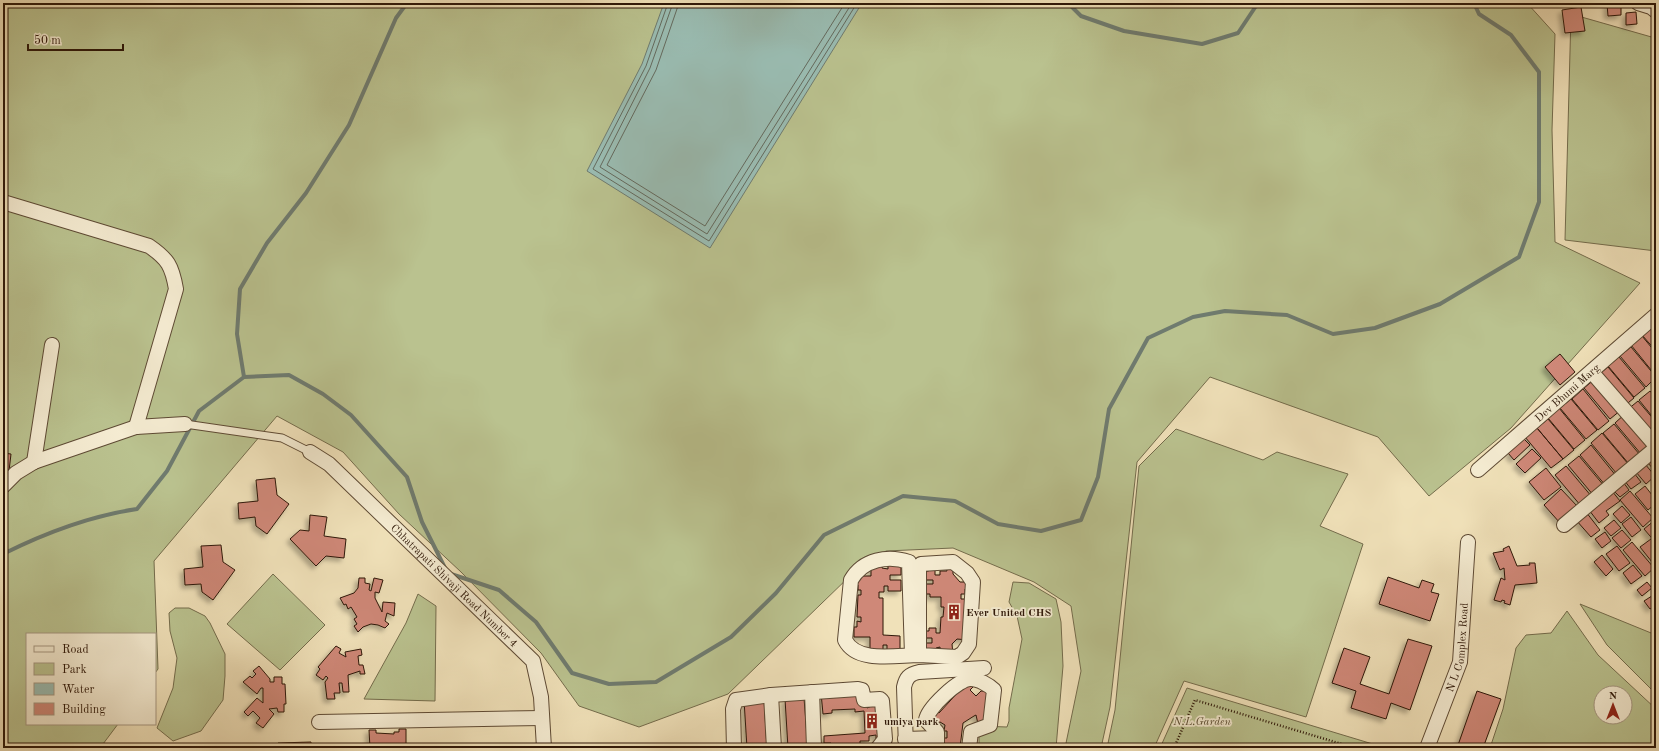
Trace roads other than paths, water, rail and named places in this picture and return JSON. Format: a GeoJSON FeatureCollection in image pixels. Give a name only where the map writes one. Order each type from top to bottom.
{"type":"FeatureCollection","features":[{"type":"Feature","properties":{"kind":"street"},"geometry":{"type":"LineString","coordinates":[[1638,3],[1651,7],[1656,11]]}},
{"type":"Feature","properties":{"kind":"street"},"geometry":{"type":"LineString","coordinates":[[3,202],[149,246],[163,255],[172,270],[176,289],[136,427]]}},
{"type":"Feature","properties":{"kind":"street","name":"Dev Bhumi Marg"},"geometry":{"type":"LineString","coordinates":[[1478,470],[1656,315]]}},
{"type":"Feature","properties":{"kind":"street"},"geometry":{"type":"LineString","coordinates":[[34,462],[52,345]]}},
{"type":"Feature","properties":{"kind":"street"},"geometry":{"type":"LineString","coordinates":[[1564,525],[1656,447],[1596,377]]}},
{"type":"Feature","properties":{"kind":"street"},"geometry":{"type":"LineString","coordinates":[[3,486],[16,473],[34,462],[136,427],[192,424]]}},
{"type":"Feature","properties":{"kind":"street","name":"Chhatrapati Shivaji Road Number 4"},"geometry":{"type":"LineString","coordinates":[[310,452],[329,464],[533,661],[541,697],[544,748]]}},
{"type":"Feature","properties":{"kind":"street","name":"N L Complex Road"},"geometry":{"type":"LineString","coordinates":[[1427,748],[1460,662],[1468,542]]}},
{"type":"Feature","properties":{"kind":"street"},"geometry":{"type":"LineString","coordinates":[[915,655],[919,567],[921,564],[953,562],[967,573],[973,582],[969,644],[963,653],[957,657],[915,655],[868,655],[848,645],[846,640],[851,580],[854,574],[871,562],[888,559],[909,562],[915,655],[916,672]]}},
{"type":"Feature","properties":{"kind":"street"},"geometry":{"type":"LineString","coordinates":[[970,748],[971,732],[990,725],[994,690],[980,681],[971,679],[960,681],[928,712],[926,720],[937,732],[937,743],[905,743],[905,679],[916,672],[984,668]]}},
{"type":"Feature","properties":{"kind":"street"},"geometry":{"type":"LineString","coordinates":[[734,748],[733,709],[736,700],[771,695],[858,689],[862,690],[864,700],[882,700],[884,740],[878,748]]}},
{"type":"Feature","properties":{"kind":"street"},"geometry":{"type":"LineString","coordinates":[[812,692],[814,748]]}},
{"type":"Feature","properties":{"kind":"street"},"geometry":{"type":"LineString","coordinates":[[771,695],[774,748]]}},
{"type":"Feature","properties":{"kind":"street"},"geometry":{"type":"LineString","coordinates":[[318,722],[542,718]]}},
{"type":"Feature","properties":{"kind":"lane"},"geometry":{"type":"LineString","coordinates":[[192,424],[282,438],[310,452]]}},
{"type":"Feature","properties":{"kind":"water"},"geometry":{"type":"Polygon","coordinates":[[[664,3],[862,3],[710,248],[587,171],[642,64],[664,3]]]}},
{"type":"Feature","properties":{"kind":"waterway"},"geometry":{"type":"LineString","coordinates":[[3,554],[51,532],[68,526],[102,516],[137,509],[167,471],[199,411],[244,377],[237,334],[240,289],[267,243],[306,193],[349,125],[396,18],[407,3]]}},
{"type":"Feature","properties":{"kind":"waterway"},"geometry":{"type":"LineString","coordinates":[[1068,3],[1081,16],[1124,31],[1202,44],[1238,33],[1258,3]]}},
{"type":"Feature","properties":{"kind":"waterway"},"geometry":{"type":"LineString","coordinates":[[451,574],[499,590],[536,622],[572,673],[609,684],[656,682],[731,637],[776,593],[824,535],[903,496],[955,501],[998,524],[1041,531],[1081,520],[1098,477],[1109,409],[1148,338],[1193,317],[1225,311],[1287,315],[1333,334],[1375,328],[1440,304],[1519,257],[1539,202],[1539,72],[1511,35],[1479,14],[1474,3]]}},
{"type":"Feature","properties":{"kind":"waterway"},"geometry":{"type":"LineString","coordinates":[[244,377],[289,375],[323,394],[351,415],[407,477],[422,522],[446,570]]}},
{"type":"Feature","properties":{"kind":"place","name":"Ever United CHS"},"geometry":{"type":"Point","coordinates":[954,612]}},
{"type":"Feature","properties":{"kind":"place","name":"umiya park"},"geometry":{"type":"Point","coordinates":[872,721]}},
{"type":"Feature","properties":{"kind":"park label","name":"N.L.Garden"},"geometry":{"type":"Point","coordinates":[1202,721]}}]}
